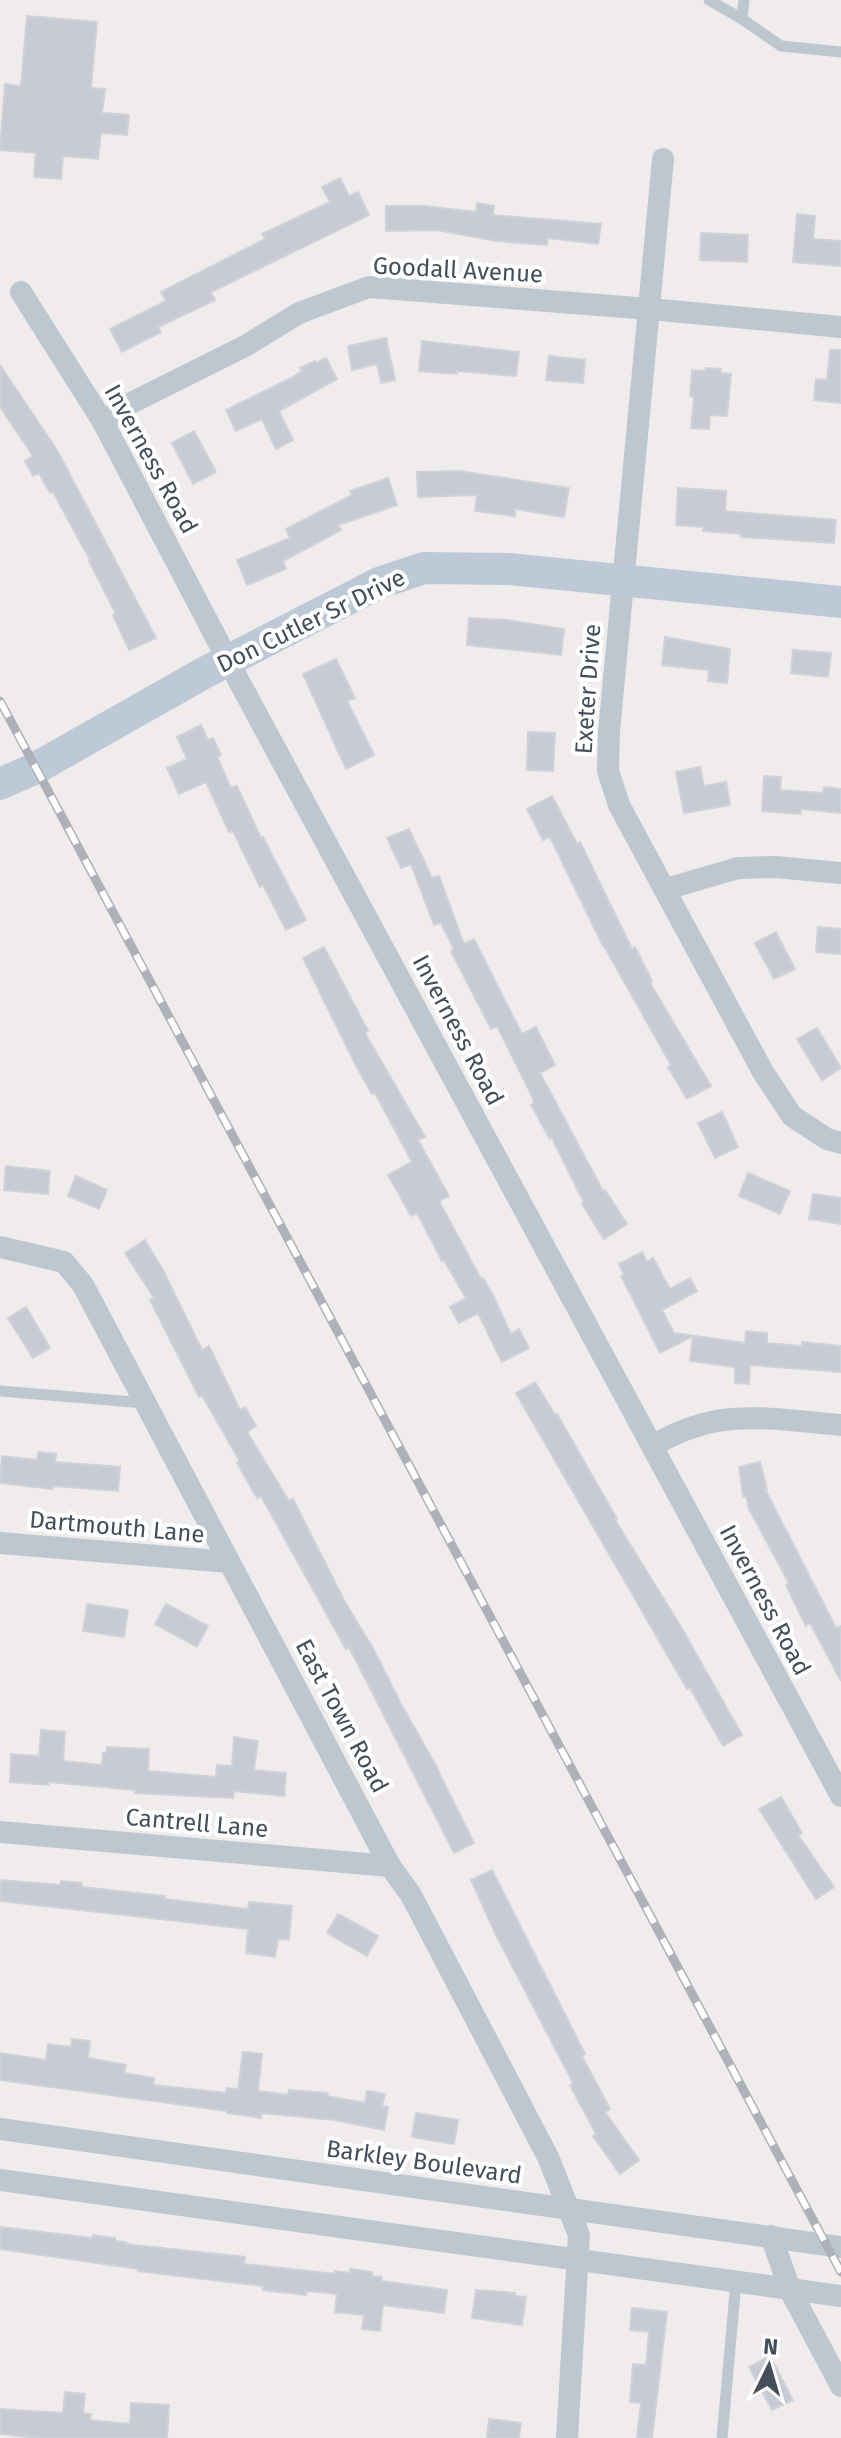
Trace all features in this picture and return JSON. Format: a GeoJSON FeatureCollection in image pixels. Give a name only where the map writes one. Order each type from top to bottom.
{"type":"FeatureCollection","features":[{"type":"Feature","properties":{"kind":"street","name":"Exeter Drive"},"geometry":{"type":"LineString","coordinates":[[663,159],[609,732],[608,771],[619,805],[763,1072],[792,1116],[827,1139],[841,1143]]}},
{"type":"Feature","properties":{"kind":"street","name":"Goodall Avenue"},"geometry":{"type":"LineString","coordinates":[[103,422],[131,403],[247,345],[299,313],[369,287],[841,327]]}},
{"type":"Feature","properties":{"kind":"street","name":"Inverness Road"},"geometry":{"type":"LineString","coordinates":[[21,292],[103,422],[828,1777],[841,1796]]}},
{"type":"Feature","properties":{"kind":"street","name":"Don Cutler Sr Drive"},"geometry":{"type":"LineString","coordinates":[[0,784],[36,768],[229,660],[379,583],[424,568],[508,569],[841,602]]}},
{"type":"Feature","properties":{"kind":"street"},"geometry":{"type":"LineString","coordinates":[[666,889],[738,868],[775,867],[841,873]]}},
{"type":"Feature","properties":{"kind":"street","name":"East Town Road"},"geometry":{"type":"LineString","coordinates":[[0,1247],[64,1262],[83,1285],[390,1866],[411,1895],[548,2157],[579,2235],[567,2438]]}},
{"type":"Feature","properties":{"kind":"street"},"geometry":{"type":"LineString","coordinates":[[653,1446],[694,1425],[725,1419],[756,1418],[841,1425]]}},
{"type":"Feature","properties":{"kind":"street","name":"Dartmouth Lane"},"geometry":{"type":"LineString","coordinates":[[0,1543],[229,1562]]}},
{"type":"Feature","properties":{"kind":"street","name":"Cantrell Lane"},"geometry":{"type":"LineString","coordinates":[[0,1832],[390,1866]]}},
{"type":"Feature","properties":{"kind":"street","name":"Barkley Boulevard"},"geometry":{"type":"LineString","coordinates":[[0,2129],[841,2247]]}},
{"type":"Feature","properties":{"kind":"street"},"geometry":{"type":"LineString","coordinates":[[0,2180],[841,2296]]}},
{"type":"Feature","properties":{"kind":"street"},"geometry":{"type":"LineString","coordinates":[[771,2236],[790,2289],[841,2386]]}},
{"type":"Feature","properties":{"kind":"lane"},"geometry":{"type":"LineString","coordinates":[[709,0],[781,46],[841,52]]}},
{"type":"Feature","properties":{"kind":"lane"},"geometry":{"type":"LineString","coordinates":[[742,19],[744,0]]}},
{"type":"Feature","properties":{"kind":"lane"},"geometry":{"type":"LineString","coordinates":[[0,1391],[145,1403]]}},
{"type":"Feature","properties":{"kind":"lane"},"geometry":{"type":"LineString","coordinates":[[722,2438],[736,2282]]}},
{"type":"Feature","properties":{"kind":"building"},"geometry":{"type":"Polygon","coordinates":[[[27,16],[97,22],[91,88],[105,89],[102,113],[129,115],[127,135],[101,133],[98,159],[63,156],[61,179],[34,177],[36,153],[0,150],[5,84],[21,86],[27,16]]]}},
{"type":"Feature","properties":{"kind":"building"},"geometry":{"type":"Polygon","coordinates":[[[340,178],[349,196],[358,192],[369,215],[211,292],[215,300],[158,327],[161,332],[122,352],[110,329],[166,301],[161,292],[265,239],[262,234],[330,202],[322,187],[340,178]]]}},
{"type":"Feature","properties":{"kind":"building"},"geometry":{"type":"Polygon","coordinates":[[[477,203],[494,206],[493,215],[601,224],[598,244],[547,238],[547,245],[497,241],[437,230],[386,231],[386,206],[424,206],[476,212],[477,203]]]}},
{"type":"Feature","properties":{"kind":"building"},"geometry":{"type":"Polygon","coordinates":[[[797,214],[815,216],[813,239],[841,241],[841,266],[793,262],[797,214]]]}},
{"type":"Feature","properties":{"kind":"building"},"geometry":{"type":"Polygon","coordinates":[[[701,233],[748,235],[747,262],[700,260],[701,233]]]}},
{"type":"Feature","properties":{"kind":"building"},"geometry":{"type":"Polygon","coordinates":[[[386,338],[395,380],[381,383],[377,364],[352,370],[348,346],[386,338]]]}},
{"type":"Feature","properties":{"kind":"building"},"geometry":{"type":"Polygon","coordinates":[[[422,341],[519,352],[516,376],[419,371],[422,341]]]}},
{"type":"Feature","properties":{"kind":"building"},"geometry":{"type":"Polygon","coordinates":[[[830,350],[841,350],[841,403],[814,400],[816,379],[827,380],[830,350]]]}},
{"type":"Feature","properties":{"kind":"building"},"geometry":{"type":"Polygon","coordinates":[[[549,356],[585,360],[583,383],[546,380],[549,356]]]}},
{"type":"Feature","properties":{"kind":"building"},"geometry":{"type":"Polygon","coordinates":[[[326,358],[337,379],[279,411],[293,440],[276,449],[262,419],[236,431],[226,410],[291,378],[302,371],[300,368],[326,358]]]}},
{"type":"Feature","properties":{"kind":"building"},"geometry":{"type":"Polygon","coordinates":[[[0,365],[57,450],[156,638],[129,650],[90,560],[53,492],[50,493],[39,473],[33,476],[25,461],[33,456],[0,407],[0,365]]]}},
{"type":"Feature","properties":{"kind":"building"},"geometry":{"type":"Polygon","coordinates":[[[706,368],[721,369],[721,373],[731,374],[727,416],[710,415],[709,429],[691,428],[694,397],[690,396],[692,370],[705,371],[706,368]]]}},
{"type":"Feature","properties":{"kind":"building"},"geometry":{"type":"Polygon","coordinates":[[[194,431],[216,472],[193,484],[172,443],[194,431]]]}},
{"type":"Feature","properties":{"kind":"building"},"geometry":{"type":"Polygon","coordinates":[[[460,471],[569,488],[564,517],[515,509],[515,516],[475,511],[477,495],[418,497],[417,472],[460,471]]]}},
{"type":"Feature","properties":{"kind":"building"},"geometry":{"type":"Polygon","coordinates":[[[388,478],[397,505],[338,525],[341,530],[283,561],[286,569],[247,585],[237,560],[290,538],[286,529],[352,495],[350,491],[388,478]]]}},
{"type":"Feature","properties":{"kind":"building"},"geometry":{"type":"Polygon","coordinates":[[[678,488],[726,491],[725,511],[836,520],[834,543],[741,537],[741,534],[703,531],[704,527],[676,525],[678,488]]]}},
{"type":"Feature","properties":{"kind":"building"},"geometry":{"type":"Polygon","coordinates":[[[469,618],[564,629],[561,655],[467,645],[469,618]]]}},
{"type":"Feature","properties":{"kind":"building"},"geometry":{"type":"Polygon","coordinates":[[[665,637],[730,649],[727,683],[708,681],[709,670],[662,665],[665,637]]]}},
{"type":"Feature","properties":{"kind":"building"},"geometry":{"type":"Polygon","coordinates":[[[793,650],[831,653],[828,677],[791,673],[793,650]]]}},
{"type":"Feature","properties":{"kind":"building"},"geometry":{"type":"Polygon","coordinates":[[[336,659],[355,698],[347,701],[374,755],[346,769],[303,674],[336,659]]]}},
{"type":"Feature","properties":{"kind":"building"},"geometry":{"type":"Polygon","coordinates":[[[201,725],[208,740],[213,738],[221,755],[217,757],[231,788],[237,786],[261,838],[306,920],[286,930],[263,885],[260,887],[233,831],[229,832],[206,782],[179,794],[167,768],[187,759],[177,737],[201,725]]]}},
{"type":"Feature","properties":{"kind":"building"},"geometry":{"type":"Polygon","coordinates":[[[528,732],[555,733],[553,771],[527,770],[528,732]]]}},
{"type":"Feature","properties":{"kind":"building"},"geometry":{"type":"Polygon","coordinates":[[[700,767],[704,786],[726,782],[730,805],[684,813],[676,772],[700,767]]]}},
{"type":"Feature","properties":{"kind":"building"},"geometry":{"type":"Polygon","coordinates":[[[764,776],[781,777],[780,790],[823,793],[824,787],[841,789],[841,813],[801,809],[800,814],[762,811],[764,776]]]}},
{"type":"Feature","properties":{"kind":"building"},"geometry":{"type":"Polygon","coordinates":[[[552,796],[577,844],[580,842],[632,949],[635,947],[652,981],[650,983],[711,1086],[687,1099],[603,946],[550,837],[543,840],[527,809],[552,796]]]}},
{"type":"Feature","properties":{"kind":"building"},"geometry":{"type":"Polygon","coordinates":[[[409,829],[432,878],[439,876],[464,944],[474,939],[522,1034],[536,1027],[555,1065],[540,1073],[603,1191],[627,1224],[604,1239],[582,1204],[552,1138],[531,1105],[534,1103],[532,1096],[497,1026],[491,1029],[451,951],[454,949],[441,923],[434,925],[411,864],[401,868],[387,838],[409,829]]]}},
{"type":"Feature","properties":{"kind":"building"},"geometry":{"type":"Polygon","coordinates":[[[818,927],[841,929],[841,954],[816,952],[818,927]]]}},
{"type":"Feature","properties":{"kind":"building"},"geometry":{"type":"Polygon","coordinates":[[[776,932],[795,969],[774,979],[755,943],[776,932]]]}},
{"type":"Feature","properties":{"kind":"building"},"geometry":{"type":"Polygon","coordinates":[[[324,947],[368,1031],[365,1033],[425,1137],[418,1140],[449,1196],[439,1201],[481,1279],[492,1293],[511,1334],[519,1329],[529,1348],[502,1362],[478,1313],[459,1323],[450,1307],[466,1298],[417,1213],[411,1216],[388,1175],[412,1162],[375,1093],[372,1094],[353,1060],[303,958],[324,947]]]}},
{"type":"Feature","properties":{"kind":"building"},"geometry":{"type":"Polygon","coordinates":[[[817,1028],[841,1068],[822,1080],[797,1039],[817,1028]]]}},
{"type":"Feature","properties":{"kind":"building"},"geometry":{"type":"Polygon","coordinates":[[[722,1112],[738,1147],[715,1158],[698,1123],[722,1112]]]}},
{"type":"Feature","properties":{"kind":"building"},"geometry":{"type":"Polygon","coordinates":[[[6,1166],[50,1171],[48,1194],[4,1190],[6,1166]]]}},
{"type":"Feature","properties":{"kind":"building"},"geometry":{"type":"Polygon","coordinates":[[[748,1173],[790,1191],[780,1214],[739,1196],[748,1173]]]}},
{"type":"Feature","properties":{"kind":"building"},"geometry":{"type":"Polygon","coordinates":[[[76,1176],[107,1190],[99,1209],[68,1196],[76,1176]]]}},
{"type":"Feature","properties":{"kind":"building"},"geometry":{"type":"Polygon","coordinates":[[[813,1194],[841,1198],[841,1224],[809,1219],[813,1194]]]}},
{"type":"Feature","properties":{"kind":"building"},"geometry":{"type":"Polygon","coordinates":[[[145,1240],[202,1350],[209,1346],[240,1410],[245,1407],[256,1426],[247,1432],[289,1501],[293,1499],[474,1843],[454,1853],[349,1647],[346,1649],[261,1496],[257,1498],[202,1395],[199,1397],[150,1300],[154,1298],[125,1253],[145,1240]]]}},
{"type":"Feature","properties":{"kind":"building"},"geometry":{"type":"Polygon","coordinates":[[[642,1252],[647,1262],[653,1258],[670,1289],[690,1278],[697,1291],[662,1310],[674,1333],[745,1343],[746,1331],[767,1333],[767,1343],[802,1346],[802,1342],[841,1346],[841,1372],[750,1365],[749,1384],[735,1383],[735,1367],[690,1361],[693,1336],[660,1353],[621,1276],[624,1275],[619,1264],[642,1252]]]}},
{"type":"Feature","properties":{"kind":"building"},"geometry":{"type":"Polygon","coordinates":[[[26,1307],[50,1348],[33,1358],[8,1318],[26,1307]]]}},
{"type":"Feature","properties":{"kind":"building"},"geometry":{"type":"Polygon","coordinates":[[[535,1382],[557,1414],[615,1520],[681,1627],[742,1735],[723,1746],[516,1393],[535,1382]]]}},
{"type":"Feature","properties":{"kind":"building"},"geometry":{"type":"Polygon","coordinates":[[[38,1452],[56,1454],[55,1462],[120,1467],[118,1491],[53,1486],[52,1489],[0,1483],[2,1456],[37,1460],[38,1452]]]}},
{"type":"Feature","properties":{"kind":"building"},"geometry":{"type":"Polygon","coordinates":[[[760,1462],[765,1489],[836,1628],[841,1626],[841,1681],[810,1623],[806,1626],[786,1585],[789,1583],[749,1509],[746,1496],[743,1497],[739,1467],[760,1462]]]}},
{"type":"Feature","properties":{"kind":"building"},"geometry":{"type":"Polygon","coordinates":[[[87,1604],[128,1610],[124,1637],[83,1631],[87,1604]]]}},
{"type":"Feature","properties":{"kind":"building"},"geometry":{"type":"Polygon","coordinates":[[[166,1604],[208,1626],[197,1647],[155,1624],[166,1604]]]}},
{"type":"Feature","properties":{"kind":"building"},"geometry":{"type":"Polygon","coordinates":[[[41,1730],[65,1732],[63,1761],[102,1765],[107,1747],[149,1749],[148,1771],[216,1777],[217,1765],[232,1766],[234,1737],[258,1741],[254,1770],[286,1773],[284,1796],[234,1791],[233,1798],[135,1793],[135,1790],[49,1782],[49,1785],[10,1782],[11,1754],[39,1756],[41,1730]]]}},
{"type":"Feature","properties":{"kind":"building"},"geometry":{"type":"Polygon","coordinates":[[[781,1797],[802,1833],[798,1835],[834,1887],[816,1899],[759,1809],[781,1797]]]}},
{"type":"Feature","properties":{"kind":"building"},"geometry":{"type":"Polygon","coordinates":[[[492,1870],[585,2054],[582,2056],[610,2109],[605,2112],[639,2160],[620,2174],[593,2136],[596,2134],[570,2085],[573,2083],[471,1880],[492,1870]]]}},
{"type":"Feature","properties":{"kind":"building"},"geometry":{"type":"Polygon","coordinates":[[[0,1880],[60,1885],[61,1881],[82,1883],[82,1887],[248,1909],[249,1902],[292,1906],[289,1940],[278,1939],[275,1957],[246,1953],[248,1929],[0,1901],[0,1880]]]}},
{"type":"Feature","properties":{"kind":"building"},"geometry":{"type":"Polygon","coordinates":[[[338,1914],[378,1936],[367,1956],[327,1933],[338,1914]]]}},
{"type":"Feature","properties":{"kind":"building"},"geometry":{"type":"Polygon","coordinates":[[[72,2039],[90,2041],[88,2058],[126,2065],[124,2073],[154,2078],[153,2085],[226,2093],[227,2088],[238,2089],[243,2052],[262,2054],[258,2091],[288,2095],[289,2090],[328,2093],[327,2096],[365,2103],[367,2091],[385,2094],[382,2106],[388,2107],[384,2130],[335,2120],[261,2113],[261,2118],[0,2080],[0,2053],[46,2060],[48,2044],[71,2047],[72,2039]]]}},
{"type":"Feature","properties":{"kind":"building"},"geometry":{"type":"Polygon","coordinates":[[[416,2113],[458,2120],[454,2144],[412,2137],[416,2113]]]}},
{"type":"Feature","properties":{"kind":"building"},"geometry":{"type":"Polygon","coordinates":[[[0,2227],[93,2238],[93,2235],[115,2238],[115,2241],[125,2244],[245,2257],[244,2264],[335,2274],[335,2271],[350,2273],[350,2269],[372,2272],[372,2276],[382,2277],[381,2281],[447,2290],[444,2313],[383,2305],[380,2331],[362,2329],[364,2315],[335,2312],[337,2294],[307,2291],[306,2295],[263,2290],[263,2286],[138,2271],[0,2249],[0,2227]]]}},
{"type":"Feature","properties":{"kind":"building"},"geometry":{"type":"Polygon","coordinates":[[[476,2290],[515,2293],[515,2296],[526,2297],[522,2325],[472,2318],[476,2290]]]}},
{"type":"Feature","properties":{"kind":"building"},"geometry":{"type":"Polygon","coordinates":[[[632,2308],[667,2312],[652,2438],[637,2438],[641,2403],[630,2402],[633,2364],[646,2365],[649,2332],[630,2330],[632,2308]]]}},
{"type":"Feature","properties":{"kind":"building"},"geometry":{"type":"Polygon","coordinates":[[[770,2356],[793,2400],[772,2410],[749,2367],[770,2356]]]}},
{"type":"Feature","properties":{"kind":"building"},"geometry":{"type":"Polygon","coordinates":[[[65,2392],[85,2394],[83,2413],[91,2414],[90,2420],[130,2424],[131,2403],[169,2405],[167,2438],[36,2438],[0,2434],[0,2409],[63,2413],[65,2392]]]}},
{"type":"Feature","properties":{"kind":"building"},"geometry":{"type":"Polygon","coordinates":[[[489,2419],[521,2423],[519,2438],[487,2438],[489,2419]]]}},
{"type":"Feature","properties":{"kind":"railway"},"geometry":{"type":"LineString","coordinates":[[0,701],[841,2272]]}}]}
